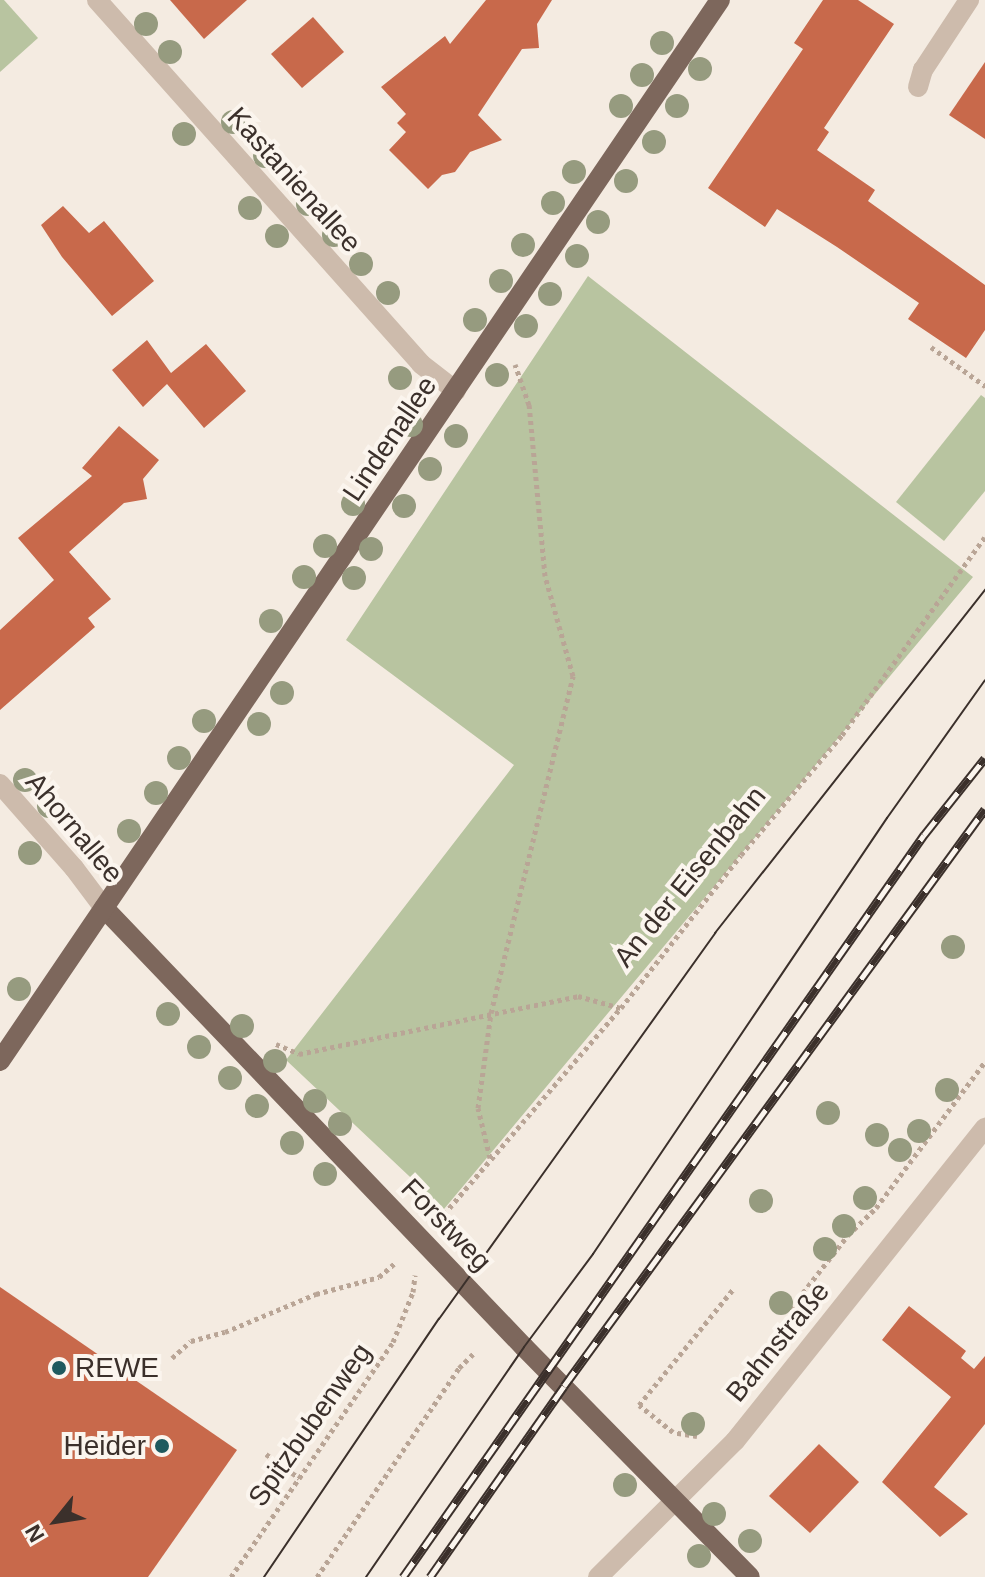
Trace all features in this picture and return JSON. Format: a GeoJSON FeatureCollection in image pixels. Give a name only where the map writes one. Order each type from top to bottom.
{"type":"FeatureCollection","features":[{"type":"Feature","properties":{"kind":"main road","name":"Lindenallee"},"geometry":{"type":"LineString","coordinates":[[0,1061],[720,0]]}},
{"type":"Feature","properties":{"kind":"main road","name":"Forstweg"},"geometry":{"type":"LineString","coordinates":[[104,908],[750,1577]]}},
{"type":"Feature","properties":{"kind":"street","name":"Kastanienallee"},"geometry":{"type":"LineString","coordinates":[[97,0],[421,364],[456,391]]}},
{"type":"Feature","properties":{"kind":"street"},"geometry":{"type":"LineString","coordinates":[[918,87],[923,70],[969,0]]}},
{"type":"Feature","properties":{"kind":"street","name":"Ahornallee"},"geometry":{"type":"LineString","coordinates":[[0,784],[74,868],[104,908]]}},
{"type":"Feature","properties":{"kind":"street","name":"Bahnstraße"},"geometry":{"type":"LineString","coordinates":[[598,1577],[735,1441],[985,1128]]}},
{"type":"Feature","properties":{"kind":"path"},"geometry":{"type":"LineString","coordinates":[[931,347],[985,386]]}},
{"type":"Feature","properties":{"kind":"path"},"geometry":{"type":"LineString","coordinates":[[491,1159],[478,1108],[491,1013],[573,676],[545,576],[529,405],[515,364]]}},
{"type":"Feature","properties":{"kind":"path","name":"An der Eisenbahn"},"geometry":{"type":"LineString","coordinates":[[421,1239],[621,1008],[741,855],[842,735],[985,537]]}},
{"type":"Feature","properties":{"kind":"path"},"geometry":{"type":"LineString","coordinates":[[299,1054],[578,996],[621,1008]]}},
{"type":"Feature","properties":{"kind":"path"},"geometry":{"type":"LineString","coordinates":[[780,1334],[798,1299],[848,1235],[876,1208],[985,1062]]}},
{"type":"Feature","properties":{"kind":"path"},"geometry":{"type":"LineString","coordinates":[[172,1358],[191,1341],[225,1332],[316,1294],[379,1277],[395,1263]]}},
{"type":"Feature","properties":{"kind":"path"},"geometry":{"type":"LineString","coordinates":[[704,1435],[688,1437],[673,1432],[639,1405],[734,1288]]}},
{"type":"Feature","properties":{"kind":"path","name":"Spitzbubenweg"},"geometry":{"type":"LineString","coordinates":[[231,1577],[284,1495],[393,1342],[413,1292]]}},
{"type":"Feature","properties":{"kind":"path"},"geometry":{"type":"LineString","coordinates":[[317,1577],[459,1368],[473,1354]]}},
{"type":"Feature","properties":{"kind":"path"},"geometry":{"type":"LineString","coordinates":[[266,1454],[299,1478]]}},
{"type":"Feature","properties":{"kind":"green space"},"geometry":{"type":"Polygon","coordinates":[[[0,0],[4,0],[38,38],[0,72],[0,0]]]}},
{"type":"Feature","properties":{"kind":"green space"},"geometry":{"type":"Polygon","coordinates":[[[588,276],[973,577],[444,1209],[286,1060],[514,765],[346,640],[588,276]]]}},
{"type":"Feature","properties":{"kind":"green space"},"geometry":{"type":"Polygon","coordinates":[[[981,395],[985,398],[985,491],[944,541],[896,502],[981,395]]]}},
{"type":"Feature","properties":{"kind":"building"},"geometry":{"type":"Polygon","coordinates":[[[170,0],[247,0],[204,39],[170,0]]]}},
{"type":"Feature","properties":{"kind":"building"},"geometry":{"type":"Polygon","coordinates":[[[486,0],[552,0],[537,24],[539,48],[522,49],[478,115],[502,140],[470,152],[455,172],[442,175],[428,189],[389,150],[406,132],[397,123],[406,114],[381,87],[445,36],[450,44],[486,0]]]}},
{"type":"Feature","properties":{"kind":"building"},"geometry":{"type":"Polygon","coordinates":[[[823,0],[858,0],[894,24],[824,128],[829,132],[817,150],[875,190],[868,201],[985,285],[985,330],[966,358],[908,319],[919,303],[837,247],[777,209],[765,227],[708,188],[803,49],[794,43],[823,0]]]}},
{"type":"Feature","properties":{"kind":"building"},"geometry":{"type":"Polygon","coordinates":[[[313,17],[344,52],[302,88],[271,54],[313,17]]]}},
{"type":"Feature","properties":{"kind":"building"},"geometry":{"type":"Polygon","coordinates":[[[985,62],[985,139],[949,115],[985,62]]]}},
{"type":"Feature","properties":{"kind":"building"},"geometry":{"type":"Polygon","coordinates":[[[63,206],[89,233],[104,221],[154,281],[112,316],[62,257],[41,225],[63,206]]]}},
{"type":"Feature","properties":{"kind":"building"},"geometry":{"type":"Polygon","coordinates":[[[147,340],[171,373],[206,344],[246,391],[204,428],[167,384],[143,407],[112,370],[147,340]]]}},
{"type":"Feature","properties":{"kind":"building"},"geometry":{"type":"Polygon","coordinates":[[[119,426],[159,460],[143,479],[147,499],[124,503],[69,552],[111,599],[88,618],[95,627],[0,710],[0,630],[54,580],[18,538],[92,476],[82,468],[119,426]]]}},
{"type":"Feature","properties":{"kind":"building","name":"REWE"},"geometry":{"type":"Polygon","coordinates":[[[0,1287],[237,1450],[148,1577],[0,1577],[0,1287]]]}},
{"type":"Feature","properties":{"kind":"building"},"geometry":{"type":"Polygon","coordinates":[[[909,1306],[966,1351],[961,1358],[974,1369],[985,1356],[985,1424],[934,1487],[968,1514],[940,1537],[882,1482],[951,1397],[882,1340],[909,1306]]]}},
{"type":"Feature","properties":{"kind":"building"},"geometry":{"type":"Polygon","coordinates":[[[819,1444],[859,1482],[810,1533],[769,1496],[819,1444]]]}},
{"type":"Feature","properties":{"kind":"tram line"},"geometry":{"type":"LineString","coordinates":[[264,1577],[439,1319],[715,933],[985,590]]}},
{"type":"Feature","properties":{"kind":"tram line"},"geometry":{"type":"LineString","coordinates":[[366,1577],[524,1347],[593,1254],[887,818],[985,680]]}},
{"type":"Feature","properties":{"kind":"railway"},"geometry":{"type":"LineString","coordinates":[[403,1577],[924,835],[985,758]]}},
{"type":"Feature","properties":{"kind":"railway"},"geometry":{"type":"LineString","coordinates":[[430,1577],[564,1386],[985,809]]}},
{"type":"Feature","properties":{"kind":"place","name":"REWE"},"geometry":{"type":"Point","coordinates":[59,1368]}},
{"type":"Feature","properties":{"kind":"place","name":"Heider"},"geometry":{"type":"Point","coordinates":[162,1446]}}]}
